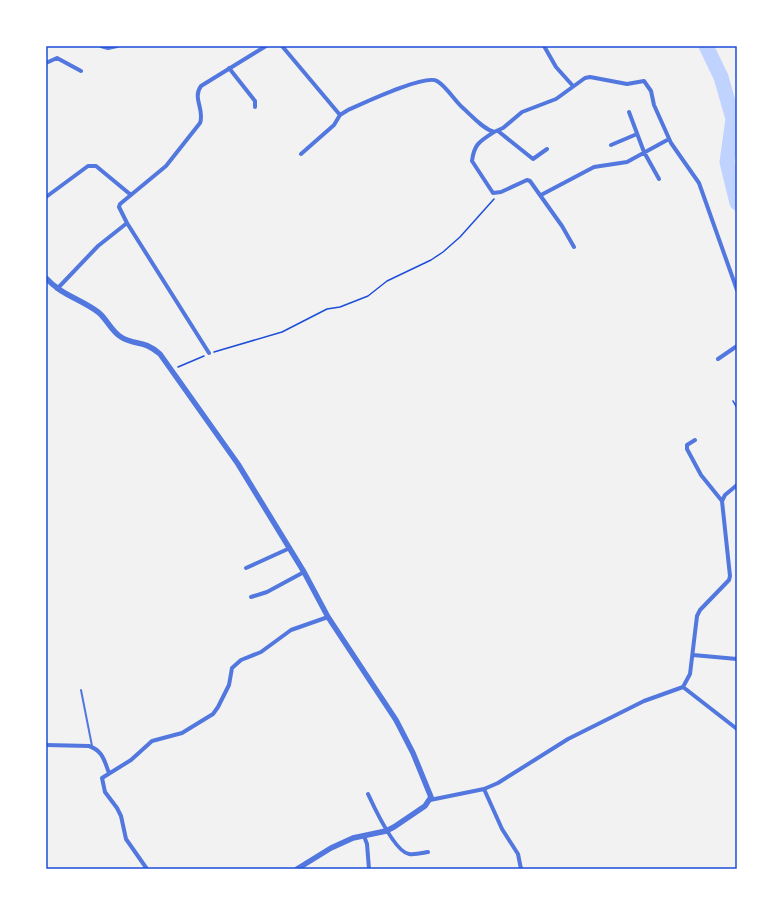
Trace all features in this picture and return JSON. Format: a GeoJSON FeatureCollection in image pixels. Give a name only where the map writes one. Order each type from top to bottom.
{"type":"FeatureCollection","features":[{"type":"Feature","properties":{"kind":"street"},"geometry":{"type":"LineString","coordinates":[[101,46],[108,48],[117,46]]}},
{"type":"Feature","properties":{"kind":"street"},"geometry":{"type":"LineString","coordinates":[[209,353],[127,223],[119,207],[122,202],[166,166],[200,123],[202,114],[197,96],[198,89],[266,46]]}},
{"type":"Feature","properties":{"kind":"street"},"geometry":{"type":"LineString","coordinates":[[282,46],[340,115]]}},
{"type":"Feature","properties":{"kind":"street"},"geometry":{"type":"LineString","coordinates":[[544,46],[556,67],[573,86]]}},
{"type":"Feature","properties":{"kind":"street"},"geometry":{"type":"LineString","coordinates":[[46,63],[57,58],[81,71]]}},
{"type":"Feature","properties":{"kind":"street"},"geometry":{"type":"LineString","coordinates":[[229,68],[255,101],[255,108]]}},
{"type":"Feature","properties":{"kind":"street"},"geometry":{"type":"LineString","coordinates":[[574,247],[541,195],[529,180],[501,192],[493,193],[472,161],[474,149],[482,140],[496,132],[522,112],[550,102],[581,81],[590,78],[627,84],[644,82],[651,91],[654,105],[669,139],[700,183],[737,290]]}},
{"type":"Feature","properties":{"kind":"street"},"geometry":{"type":"LineString","coordinates":[[301,154],[334,125],[340,115],[416,81],[430,79],[436,81],[442,86],[457,103],[485,127],[496,132],[533,160],[548,149]]}},
{"type":"Feature","properties":{"kind":"street"},"geometry":{"type":"LineString","coordinates":[[629,112],[644,152],[659,179]]}},
{"type":"Feature","properties":{"kind":"street"},"geometry":{"type":"LineString","coordinates":[[611,145],[637,134]]}},
{"type":"Feature","properties":{"kind":"street"},"geometry":{"type":"LineString","coordinates":[[541,195],[594,167],[609,163],[619,164],[669,139]]}},
{"type":"Feature","properties":{"kind":"street"},"geometry":{"type":"LineString","coordinates":[[46,197],[91,165],[96,166],[131,195]]}},
{"type":"Feature","properties":{"kind":"street"},"geometry":{"type":"LineString","coordinates":[[57,289],[98,246],[127,223]]}},
{"type":"Feature","properties":{"kind":"street"},"geometry":{"type":"LineString","coordinates":[[732,278],[737,276]]}},
{"type":"Feature","properties":{"kind":"street"},"geometry":{"type":"LineString","coordinates":[[46,278],[57,289],[98,312],[123,338],[143,343],[154,348],[171,370],[238,464],[290,548],[328,617],[396,720],[413,753],[430,793],[430,800]]}},
{"type":"Feature","properties":{"kind":"street"},"geometry":{"type":"LineString","coordinates":[[718,359],[737,346]]}},
{"type":"Feature","properties":{"kind":"street"},"geometry":{"type":"LineString","coordinates":[[695,440],[687,445],[687,449],[701,475],[722,501]]}},
{"type":"Feature","properties":{"kind":"street"},"geometry":{"type":"LineString","coordinates":[[297,869],[331,848],[364,836],[386,831],[425,806],[430,800],[484,789],[498,783],[568,739],[644,701],[683,687],[690,674],[697,616],[700,610],[726,584],[730,576],[722,501],[725,495],[737,486]]}},
{"type":"Feature","properties":{"kind":"street"},"geometry":{"type":"LineString","coordinates":[[246,568],[290,548]]}},
{"type":"Feature","properties":{"kind":"street"},"geometry":{"type":"LineString","coordinates":[[251,597],[272,589],[304,572]]}},
{"type":"Feature","properties":{"kind":"street"},"geometry":{"type":"LineString","coordinates":[[147,869],[126,839],[118,808],[105,792],[102,778],[131,760],[152,741],[182,733],[213,714],[229,685],[232,668],[241,660],[261,652],[291,630],[328,617]]}},
{"type":"Feature","properties":{"kind":"street"},"geometry":{"type":"LineString","coordinates":[[693,655],[735,659]]}},
{"type":"Feature","properties":{"kind":"street"},"geometry":{"type":"LineString","coordinates":[[683,687],[737,729]]}},
{"type":"Feature","properties":{"kind":"street"},"geometry":{"type":"LineString","coordinates":[[46,745],[92,747],[102,754],[109,773]]}},
{"type":"Feature","properties":{"kind":"street"},"geometry":{"type":"LineString","coordinates":[[484,789],[502,829],[518,854],[521,869]]}},
{"type":"Feature","properties":{"kind":"street"},"geometry":{"type":"LineString","coordinates":[[368,794],[386,831],[398,846],[409,854],[428,852]]}},
{"type":"Feature","properties":{"kind":"street"},"geometry":{"type":"LineString","coordinates":[[364,836],[367,844],[369,869]]}},
{"type":"Feature","properties":{"kind":"lane"},"geometry":{"type":"LineString","coordinates":[[81,690],[92,747]]}},
{"type":"Feature","properties":{"kind":"path"},"geometry":{"type":"LineString","coordinates":[[171,370],[209,353],[282,332],[327,309],[340,307],[368,296],[387,281],[431,260],[443,252],[501,192]]}},
{"type":"Feature","properties":{"kind":"path"},"geometry":{"type":"LineString","coordinates":[[733,401],[737,408]]}},
{"type":"Feature","properties":{"kind":"waterway"},"geometry":{"type":"LineString","coordinates":[[706,46],[721,77],[733,119],[727,162],[737,203]]}}]}
